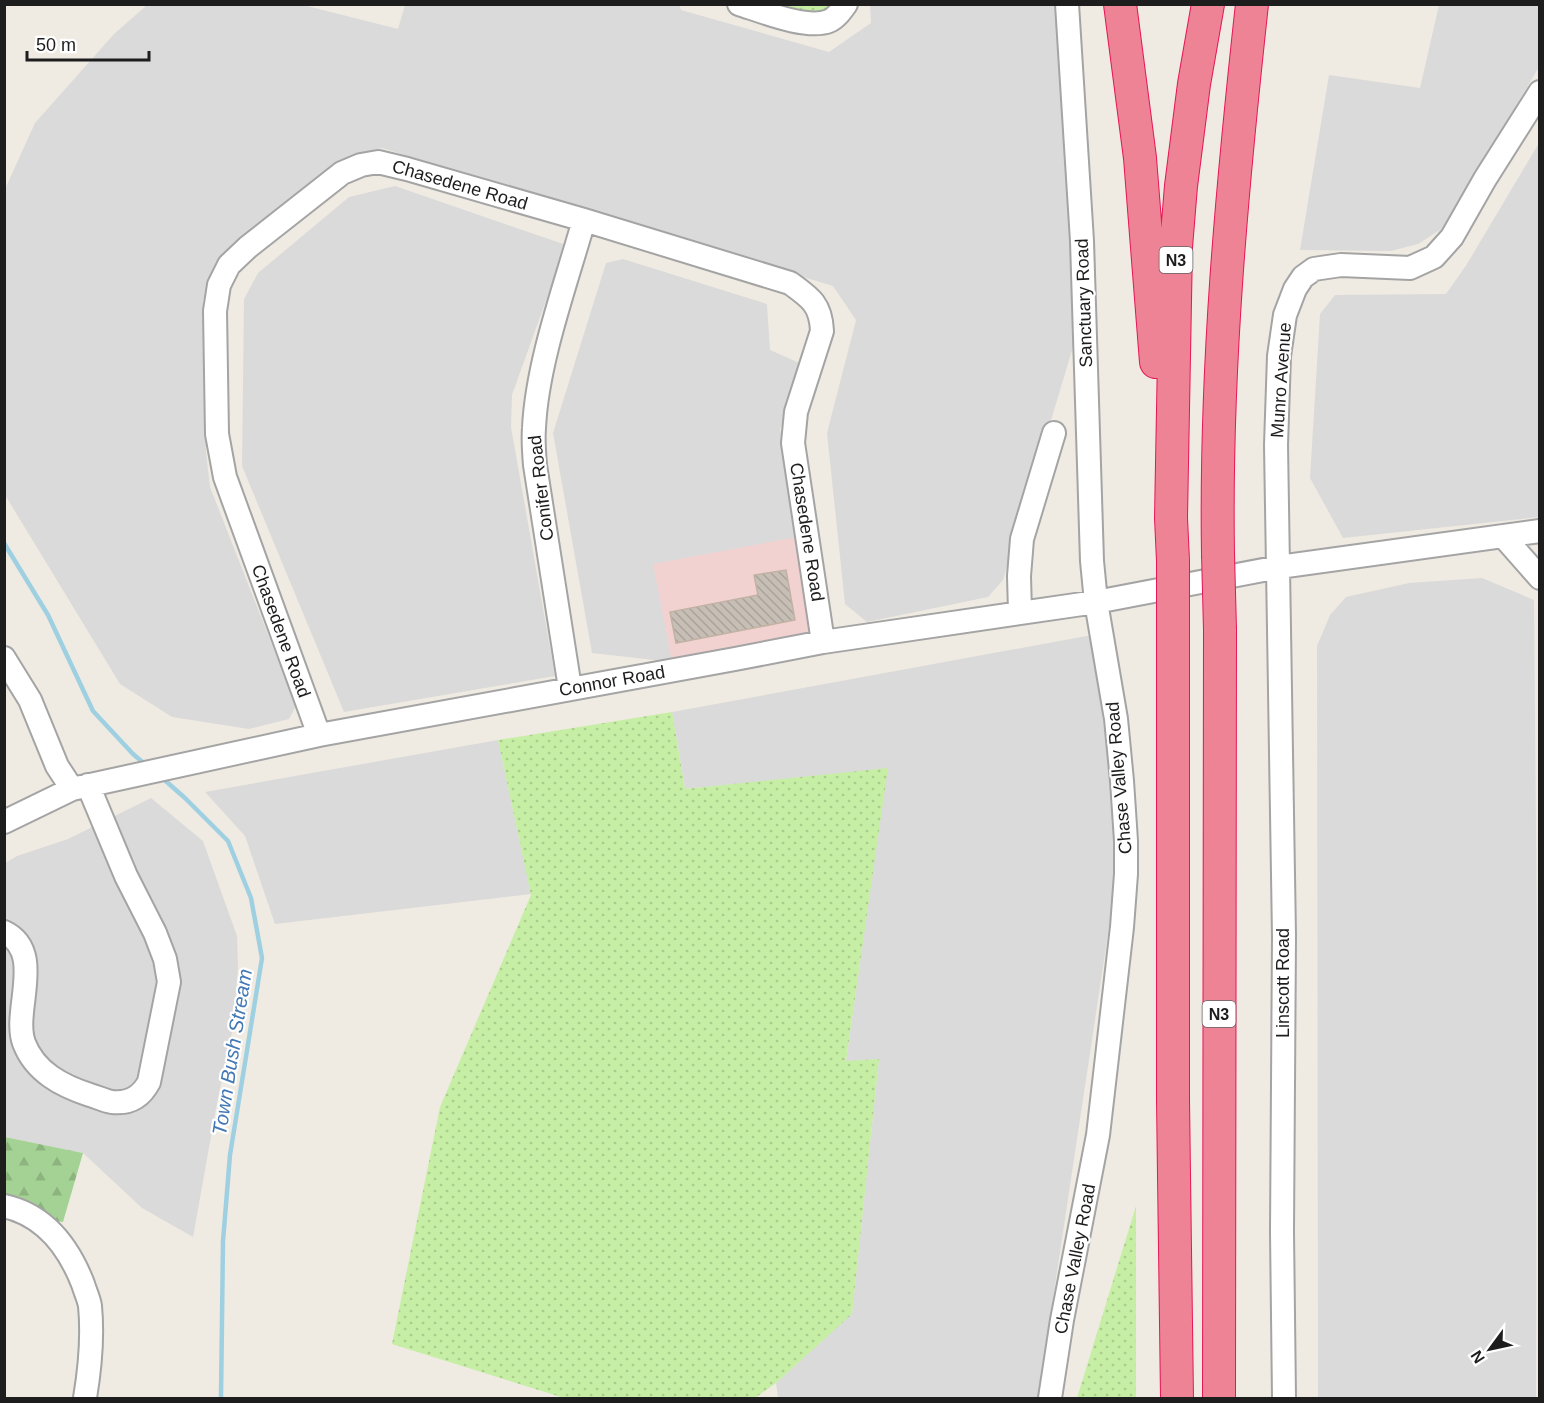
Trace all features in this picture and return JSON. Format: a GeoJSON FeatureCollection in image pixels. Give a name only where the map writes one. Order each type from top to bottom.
{"type":"FeatureCollection","features":[{"type":"Feature","properties":{"kind":"highway"},"geometry":{"type":"LineString","coordinates":[[1119,4],[1140,158],[1171,518]]}},
{"type":"Feature","properties":{"kind":"highway","name":"N3"},"geometry":{"type":"LineString","coordinates":[[1177,1398],[1173,1100],[1173,561],[1171,518],[1176,247],[1194,84],[1208,4]]}},
{"type":"Feature","properties":{"kind":"highway","name":"N3"},"geometry":{"type":"LineString","coordinates":[[1219,1398],[1220,630],[1217,473],[1221,369],[1239,126],[1252,4]]}},
{"type":"Feature","properties":{"kind":"highway"},"geometry":{"type":"LineString","coordinates":[[1239,126],[1257,79],[1273,4]]}},
{"type":"Feature","properties":{"kind":"street"},"geometry":{"type":"LineString","coordinates":[[739,4],[810,24],[830,21],[846,4]]}},
{"type":"Feature","properties":{"kind":"street","name":"Sanctuary Road"},"geometry":{"type":"LineString","coordinates":[[1067,4],[1082,241],[1092,561],[1096,602]]}},
{"type":"Feature","properties":{"kind":"street","name":"Munro Avenue"},"geometry":{"type":"LineString","coordinates":[[1279,567],[1276,445],[1279,356],[1285,315],[1295,289],[1303,277],[1314,269],[1322,267],[1341,265],[1410,268],[1434,257],[1452,237],[1485,178],[1539,92]]}},
{"type":"Feature","properties":{"kind":"street","name":"Chasedene Road"},"geometry":{"type":"LineString","coordinates":[[320,735],[225,477],[217,434],[215,311],[219,285],[229,265],[248,247],[342,173],[361,165],[378,162],[584,220],[790,283],[808,296],[818,308],[822,331],[796,412],[793,444],[823,642]]}},
{"type":"Feature","properties":{"kind":"street","name":"Conifer Road"},"geometry":{"type":"LineString","coordinates":[[570,688],[535,465],[534,428],[538,391],[584,220]]}},
{"type":"Feature","properties":{"kind":"street"},"geometry":{"type":"LineString","coordinates":[[1020,612],[1018,576],[1022,539],[1054,433]]}},
{"type":"Feature","properties":{"kind":"street"},"geometry":{"type":"LineString","coordinates":[[1096,602],[1279,567],[1539,531]]}},
{"type":"Feature","properties":{"kind":"street"},"geometry":{"type":"LineString","coordinates":[[1503,536],[1539,578]]}},
{"type":"Feature","properties":{"kind":"street","name":"Linscott Road"},"geometry":{"type":"LineString","coordinates":[[1279,567],[1284,936],[1282,1232],[1284,1398]]}},
{"type":"Feature","properties":{"kind":"street","name":"Connor Road"},"geometry":{"type":"LineString","coordinates":[[4,822],[80,787],[320,735],[823,642],[1096,602]]}},
{"type":"Feature","properties":{"kind":"street","name":"Chase Valley Road"},"geometry":{"type":"LineString","coordinates":[[1050,1398],[1062,1320],[1098,1135],[1126,874],[1126,841],[1117,729],[1096,602]]}},
{"type":"Feature","properties":{"kind":"street"},"geometry":{"type":"LineString","coordinates":[[4,658],[30,700],[57,766],[80,787],[155,933],[165,959],[169,982],[149,1082],[144,1092],[128,1101],[111,1102],[72,1089],[44,1072],[14,1041],[26,972],[23,951],[12,936],[4,932]]}},
{"type":"Feature","properties":{"kind":"street"},"geometry":{"type":"LineString","coordinates":[[4,1206],[14,1208],[43,1223],[60,1241],[75,1265],[90,1304],[91,1360],[85,1398]]}},
{"type":"Feature","properties":{"kind":"shaded area"},"geometry":{"type":"Polygon","coordinates":[[[147,5],[303,5],[398,29],[405,5],[679,5],[681,10],[829,52],[871,23],[870,5],[1056,5],[1076,337],[1003,580],[988,597],[867,622],[845,604],[827,433],[856,320],[833,286],[382,148],[354,154],[328,170],[218,260],[203,301],[206,452],[210,487],[296,706],[289,719],[249,729],[172,717],[120,684],[5,495],[5,189],[35,123],[114,34],[147,5]]]}},
{"type":"Feature","properties":{"kind":"shaded area"},"geometry":{"type":"Polygon","coordinates":[[[1439,5],[1539,5],[1539,67],[1443,228],[1418,244],[1391,251],[1300,250],[1329,75],[1420,88],[1439,5]]]}},
{"type":"Feature","properties":{"kind":"shaded area"},"geometry":{"type":"Polygon","coordinates":[[[1539,143],[1539,517],[1343,538],[1310,478],[1320,314],[1335,295],[1446,294],[1467,264],[1539,143]]]}},
{"type":"Feature","properties":{"kind":"shaded area"},"geometry":{"type":"Polygon","coordinates":[[[395,186],[566,245],[512,395],[511,427],[555,676],[344,712],[242,466],[244,299],[258,273],[349,197],[395,186]]]}},
{"type":"Feature","properties":{"kind":"shaded area"},"geometry":{"type":"Polygon","coordinates":[[[623,259],[767,304],[770,350],[804,365],[780,429],[797,537],[672,662],[592,653],[553,433],[606,263],[623,259]]]}},
{"type":"Feature","properties":{"kind":"shaded area"},"geometry":{"type":"Polygon","coordinates":[[[797,537],[816,635],[672,662],[653,564],[797,537]]]}},
{"type":"Feature","properties":{"kind":"shaded area"},"geometry":{"type":"Polygon","coordinates":[[[1482,578],[1534,600],[1537,941],[1536,1398],[1318,1398],[1317,646],[1330,615],[1346,597],[1409,583],[1482,578]]]}},
{"type":"Feature","properties":{"kind":"shaded area"},"geometry":{"type":"Polygon","coordinates":[[[1092,635],[1120,854],[1038,1398],[778,1398],[776,1383],[852,1313],[879,1059],[846,1062],[887,769],[685,789],[672,712],[1092,635]]]}},
{"type":"Feature","properties":{"kind":"shaded area"},"geometry":{"type":"Polygon","coordinates":[[[498,740],[531,894],[275,924],[245,836],[205,792],[498,740]]]}},
{"type":"Feature","properties":{"kind":"shaded area"},"geometry":{"type":"Polygon","coordinates":[[[151,798],[203,841],[237,936],[238,969],[233,1028],[193,1237],[142,1208],[83,1153],[5,1137],[5,863],[17,856],[68,839],[151,798]]]}},
{"type":"Feature","properties":{"kind":"green space"},"geometry":{"type":"Polygon","coordinates":[[[757,5],[843,5],[826,19],[757,5]]]}},
{"type":"Feature","properties":{"kind":"green space"},"geometry":{"type":"Polygon","coordinates":[[[672,712],[685,789],[888,768],[846,1061],[879,1059],[852,1314],[776,1383],[755,1398],[564,1398],[392,1344],[440,1107],[531,895],[498,740],[672,712]]]}},
{"type":"Feature","properties":{"kind":"green space"},"geometry":{"type":"Polygon","coordinates":[[[5,1137],[83,1153],[63,1222],[5,1214],[5,1137]]]}},
{"type":"Feature","properties":{"kind":"green space"},"geometry":{"type":"Polygon","coordinates":[[[1136,1206],[1136,1398],[1077,1398],[1136,1206]]]}},
{"type":"Feature","properties":{"kind":"building"},"geometry":{"type":"Polygon","coordinates":[[[786,570],[795,620],[676,643],[670,612],[758,595],[754,575],[786,570]]]}},
{"type":"Feature","properties":{"kind":"waterway","name":"Town Bush Stream"},"geometry":{"type":"LineString","coordinates":[[4,543],[48,615],[93,711],[146,765]]}},
{"type":"Feature","properties":{"kind":"waterway","name":"Town Bush Stream"},"geometry":{"type":"LineString","coordinates":[[160,776],[228,841],[251,898],[262,958],[230,1155],[223,1241],[221,1398]]}}]}
